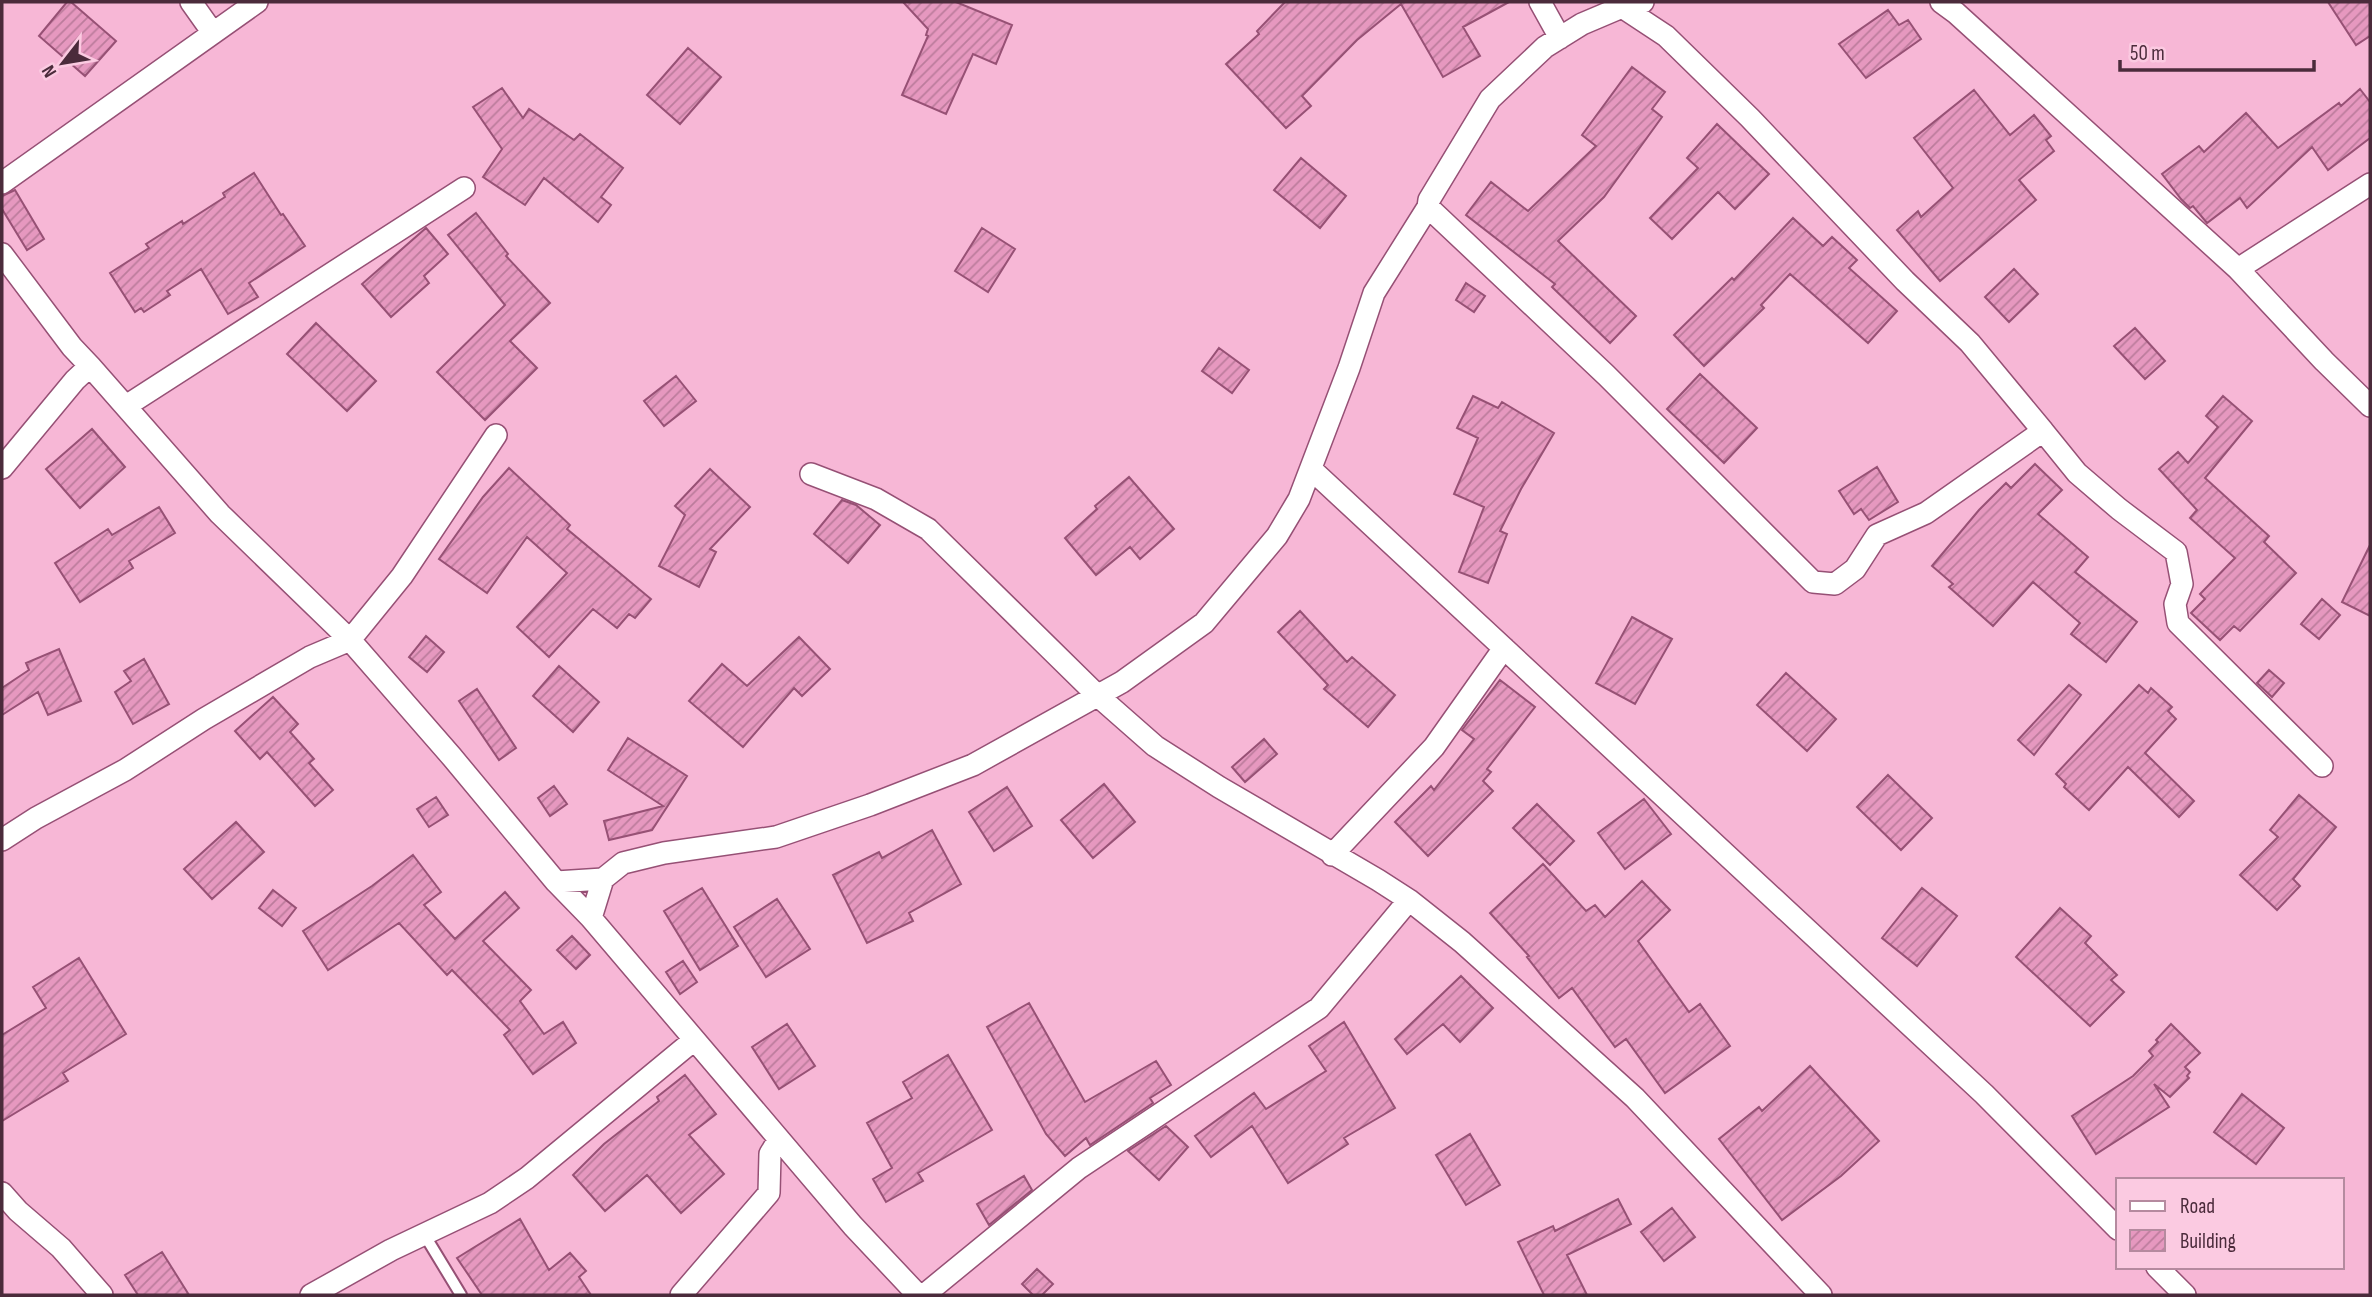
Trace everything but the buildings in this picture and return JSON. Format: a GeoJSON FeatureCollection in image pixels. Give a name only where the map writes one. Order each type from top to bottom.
{"type":"FeatureCollection","features":[{"type":"Feature","properties":{"kind":"street"},"geometry":{"type":"LineString","coordinates":[[191,2],[213,33]]}},
{"type":"Feature","properties":{"kind":"street"},"geometry":{"type":"LineString","coordinates":[[2,183],[257,2]]}},
{"type":"Feature","properties":{"kind":"street"},"geometry":{"type":"LineString","coordinates":[[1540,2],[1560,38]]}},
{"type":"Feature","properties":{"kind":"street"},"geometry":{"type":"LineString","coordinates":[[1941,2],[2238,269],[2324,361],[2370,405]]}},
{"type":"Feature","properties":{"kind":"street"},"geometry":{"type":"LineString","coordinates":[[590,918],[603,879],[623,863],[664,853],[776,837],[870,805],[973,765],[1122,682],[1204,623],[1277,536],[1299,499],[1349,368],[1374,293],[1490,99],[1545,47],[1581,24],[1633,4],[1751,118],[1905,281],[1970,343],[2077,473],[2176,552],[2182,584],[2175,604],[2178,624],[2322,766]]}},
{"type":"Feature","properties":{"kind":"street"},"geometry":{"type":"LineString","coordinates":[[2238,269],[2370,184]]}},
{"type":"Feature","properties":{"kind":"street"},"geometry":{"type":"LineString","coordinates":[[126,406],[464,188]]}},
{"type":"Feature","properties":{"kind":"street"},"geometry":{"type":"LineString","coordinates":[[1427,207],[1606,375],[1813,582],[1835,584],[1855,569],[1877,535],[1926,513],[2043,432]]}},
{"type":"Feature","properties":{"kind":"street"},"geometry":{"type":"LineString","coordinates":[[2,254],[72,347],[220,514],[350,640],[853,1226],[918,1295]]}},
{"type":"Feature","properties":{"kind":"street"},"geometry":{"type":"LineString","coordinates":[[2,468],[75,380],[90,366]]}},
{"type":"Feature","properties":{"kind":"street"},"geometry":{"type":"LineString","coordinates":[[2,840],[36,818],[125,771],[204,719],[310,657],[350,640],[402,576],[496,435]]}},
{"type":"Feature","properties":{"kind":"street"},"geometry":{"type":"LineString","coordinates":[[1311,469],[1984,1094],[2116,1227]]}},
{"type":"Feature","properties":{"kind":"street"},"geometry":{"type":"LineString","coordinates":[[811,474],[876,499],[928,529],[1097,695],[1156,746],[1332,855],[1378,880],[1409,900],[1462,942],[1634,1098],[1821,1295]]}},
{"type":"Feature","properties":{"kind":"street"},"geometry":{"type":"LineString","coordinates":[[1332,855],[1433,747],[1504,648]]}},
{"type":"Feature","properties":{"kind":"street"},"geometry":{"type":"LineString","coordinates":[[556,882],[603,879]]}},
{"type":"Feature","properties":{"kind":"street"},"geometry":{"type":"LineString","coordinates":[[924,1295],[1079,1168],[1319,1008],[1409,900]]}},
{"type":"Feature","properties":{"kind":"street"},"geometry":{"type":"LineString","coordinates":[[311,1295],[424,1234],[490,1203],[527,1178],[694,1040]]}},
{"type":"Feature","properties":{"kind":"street"},"geometry":{"type":"LineString","coordinates":[[681,1295],[769,1193],[770,1154],[779,1139]]}},
{"type":"Feature","properties":{"kind":"street"},"geometry":{"type":"LineString","coordinates":[[2,1193],[18,1211],[61,1248],[102,1295]]}},
{"type":"Feature","properties":{"kind":"street"},"geometry":{"type":"LineString","coordinates":[[2159,1269],[2185,1295]]}},
{"type":"Feature","properties":{"kind":"lane"},"geometry":{"type":"LineString","coordinates":[[424,1234],[461,1295]]}}]}
